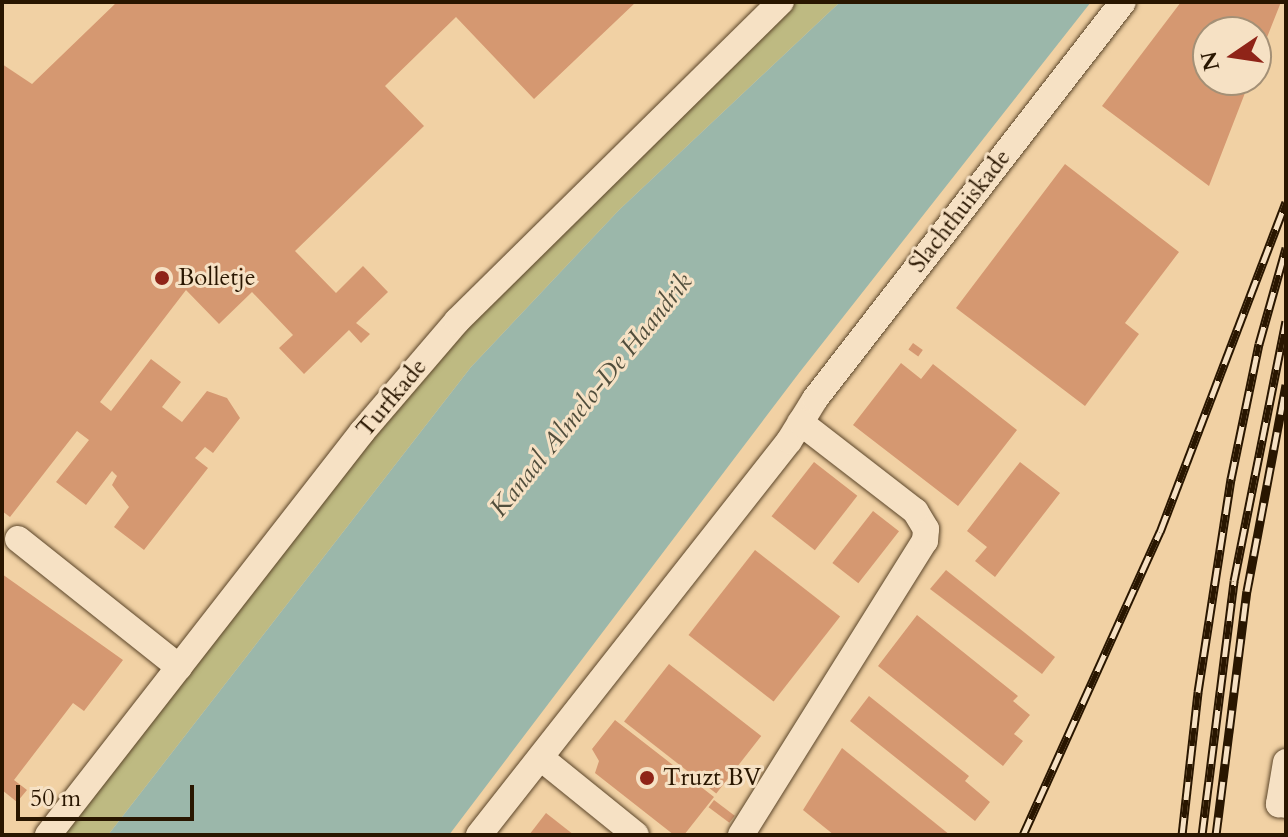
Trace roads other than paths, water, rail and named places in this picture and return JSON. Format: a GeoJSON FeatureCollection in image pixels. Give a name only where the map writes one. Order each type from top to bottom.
{"type":"FeatureCollection","features":[{"type":"Feature","properties":{"kind":"street","name":"Turfkade"},"geometry":{"type":"LineString","coordinates":[[48,835],[362,432],[457,321],[781,2]]}},
{"type":"Feature","properties":{"kind":"street","name":"Slachthuiskade"},"geometry":{"type":"LineString","coordinates":[[479,835],[1123,2]]}},
{"type":"Feature","properties":{"kind":"street"},"geometry":{"type":"LineString","coordinates":[[741,835],[925,541],[926,529],[915,511],[800,422]]}},
{"type":"Feature","properties":{"kind":"street"},"geometry":{"type":"LineString","coordinates":[[18,539],[179,667]]}},
{"type":"Feature","properties":{"kind":"street"},"geometry":{"type":"LineString","coordinates":[[541,758],[636,835]]}},
{"type":"Feature","properties":{"kind":"street"},"geometry":{"type":"LineString","coordinates":[[1286,762],[1279,804],[1286,805]]}},
{"type":"Feature","properties":{"kind":"water","name":"Kanaal Almelo-De Haandrik"},"geometry":{"type":"Polygon","coordinates":[[[840,2],[1091,2],[799,373],[449,835],[108,835],[471,367],[619,210],[840,2]]]}},
{"type":"Feature","properties":{"kind":"railway"},"geometry":{"type":"LineString","coordinates":[[1023,835],[1160,532],[1286,202]]}},
{"type":"Feature","properties":{"kind":"railway"},"geometry":{"type":"LineString","coordinates":[[1182,835],[1198,692],[1231,479],[1259,344],[1286,248]]}},
{"type":"Feature","properties":{"kind":"railway"},"geometry":{"type":"LineString","coordinates":[[1202,835],[1234,581],[1286,321]]}},
{"type":"Feature","properties":{"kind":"railway"},"geometry":{"type":"LineString","coordinates":[[1216,835],[1247,591],[1286,385]]}},
{"type":"Feature","properties":{"kind":"place","name":"Bolletje"},"geometry":{"type":"Point","coordinates":[162,278]}},
{"type":"Feature","properties":{"kind":"place","name":"Truzt BV"},"geometry":{"type":"Point","coordinates":[647,778]}}]}
